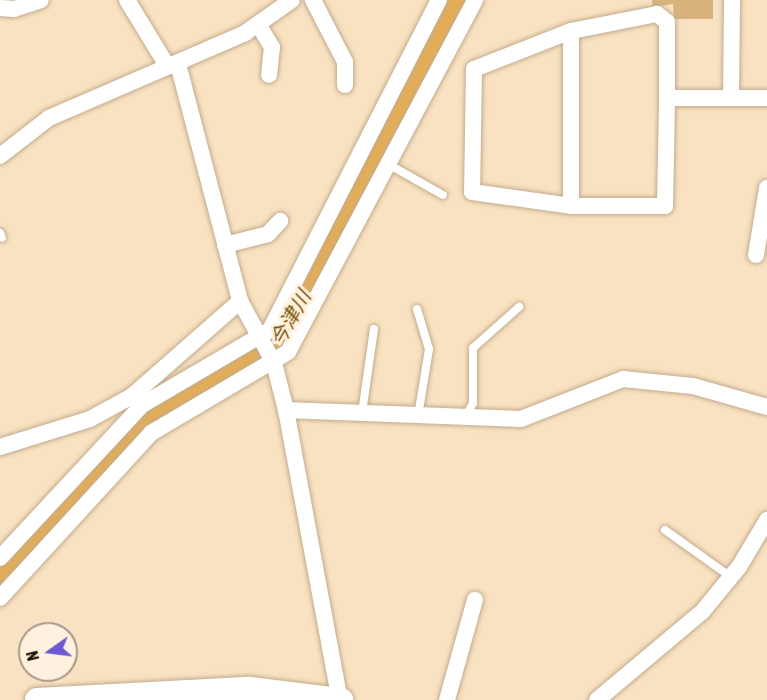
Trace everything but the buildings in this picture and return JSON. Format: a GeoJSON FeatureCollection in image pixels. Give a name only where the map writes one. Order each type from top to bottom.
{"type":"FeatureCollection","features":[{"type":"Feature","properties":{"kind":"street"},"geometry":{"type":"LineString","coordinates":[[0,8],[14,9],[41,0]]}},
{"type":"Feature","properties":{"kind":"street"},"geometry":{"type":"LineString","coordinates":[[37,700],[250,689],[340,700],[286,410],[274,363],[240,301],[172,64],[128,0]]}},
{"type":"Feature","properties":{"kind":"street"},"geometry":{"type":"LineString","coordinates":[[0,156],[48,118],[258,24],[292,0]]}},
{"type":"Feature","properties":{"kind":"street"},"geometry":{"type":"LineString","coordinates":[[312,0],[345,62],[345,85]]}},
{"type":"Feature","properties":{"kind":"street"},"geometry":{"type":"LineString","coordinates":[[0,558],[142,405],[260,338],[270,330],[439,0]]}},
{"type":"Feature","properties":{"kind":"street"},"geometry":{"type":"LineString","coordinates":[[0,598],[151,433],[274,363],[288,352],[475,0]]}},
{"type":"Feature","properties":{"kind":"street"},"geometry":{"type":"LineString","coordinates":[[731,98],[732,0]]}},
{"type":"Feature","properties":{"kind":"street"},"geometry":{"type":"LineString","coordinates":[[657,14],[667,22],[665,206],[571,206],[472,192],[474,69],[571,31],[657,14]]}},
{"type":"Feature","properties":{"kind":"street"},"geometry":{"type":"LineString","coordinates":[[258,24],[272,47],[269,75]]}},
{"type":"Feature","properties":{"kind":"street"},"geometry":{"type":"LineString","coordinates":[[571,31],[571,206]]}},
{"type":"Feature","properties":{"kind":"street"},"geometry":{"type":"LineString","coordinates":[[667,98],[767,98]]}},
{"type":"Feature","properties":{"kind":"street"},"geometry":{"type":"LineString","coordinates":[[755,255],[767,188]]}},
{"type":"Feature","properties":{"kind":"street"},"geometry":{"type":"LineString","coordinates":[[225,245],[268,234],[280,220]]}},
{"type":"Feature","properties":{"kind":"street"},"geometry":{"type":"LineString","coordinates":[[0,447],[90,419],[132,396],[240,301]]}},
{"type":"Feature","properties":{"kind":"street"},"geometry":{"type":"LineString","coordinates":[[286,410],[362,412],[463,420],[520,419],[622,379],[693,386],[767,407]]}},
{"type":"Feature","properties":{"kind":"street"},"geometry":{"type":"LineString","coordinates":[[597,700],[661,650],[731,577],[767,520]]}},
{"type":"Feature","properties":{"kind":"street"},"geometry":{"type":"LineString","coordinates":[[447,700],[475,600]]}},
{"type":"Feature","properties":{"kind":"lane"},"geometry":{"type":"LineString","coordinates":[[388,164],[443,195]]}},
{"type":"Feature","properties":{"kind":"lane"},"geometry":{"type":"LineString","coordinates":[[463,420],[473,403],[472,348],[519,307]]}},
{"type":"Feature","properties":{"kind":"lane"},"geometry":{"type":"LineString","coordinates":[[417,309],[429,349],[418,416]]}},
{"type":"Feature","properties":{"kind":"lane"},"geometry":{"type":"LineString","coordinates":[[362,412],[374,329]]}},
{"type":"Feature","properties":{"kind":"lane"},"geometry":{"type":"LineString","coordinates":[[665,530],[731,577]]}},
{"type":"Feature","properties":{"kind":"shaded area"},"geometry":{"type":"Polygon","coordinates":[[[652,0],[713,0],[713,19],[674,19],[673,4],[653,7],[652,0]]]}},
{"type":"Feature","properties":{"kind":"waterway","name":"今津川"},"geometry":{"type":"LineString","coordinates":[[0,576],[149,418],[276,349],[457,0]]}}]}
